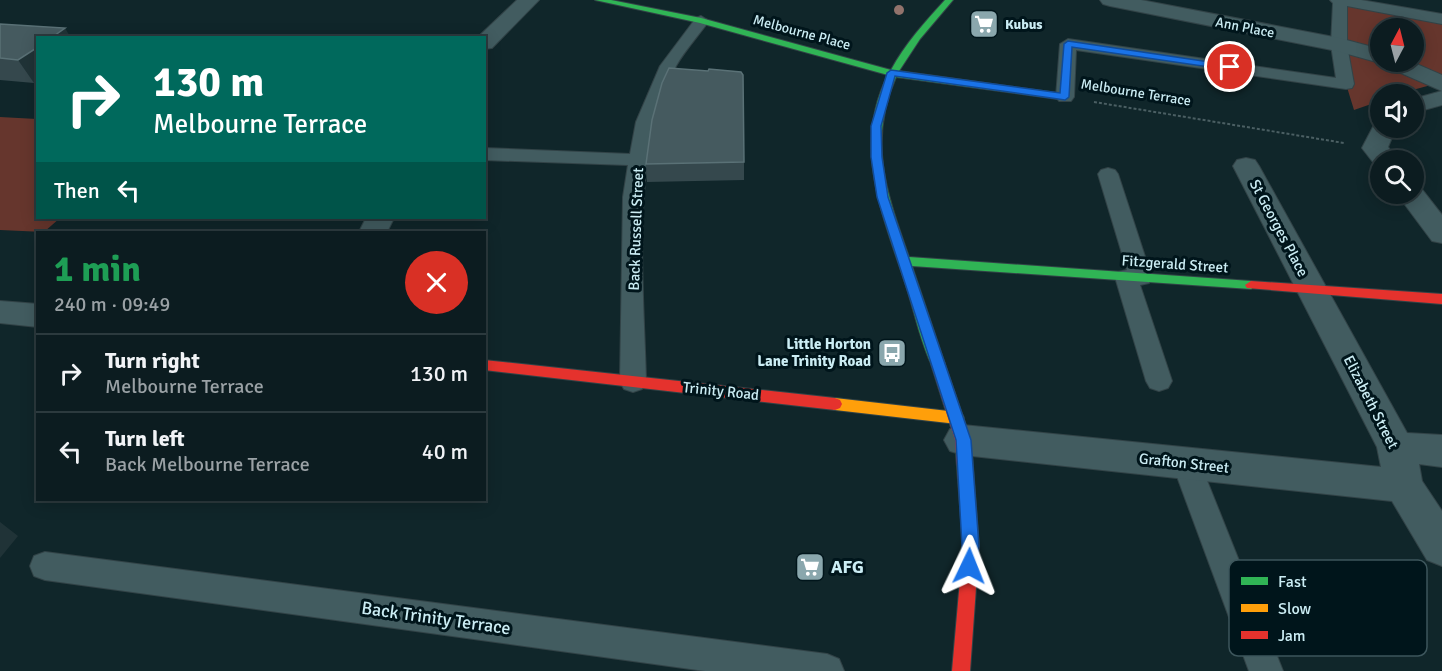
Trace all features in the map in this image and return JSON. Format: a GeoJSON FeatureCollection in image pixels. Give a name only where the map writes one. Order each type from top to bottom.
{"type":"FeatureCollection","features":[{"type":"Feature","properties":{"kind":"street"},"geometry":{"type":"LineString","coordinates":[[486,41],[528,0]]}},
{"type":"Feature","properties":{"kind":"street","name":"Melbourne Place"},"geometry":{"type":"LineString","coordinates":[[599,0],[701,21],[891,73]]}},
{"type":"Feature","properties":{"kind":"street"},"geometry":{"type":"LineString","coordinates":[[949,0],[933,17],[891,73],[876,126],[876,157],[883,197],[960,429],[971,546],[961,671]]}},
{"type":"Feature","properties":{"kind":"street","name":"Ann Place"},"geometry":{"type":"LineString","coordinates":[[1110,0],[1339,45],[1370,53]]}},
{"type":"Feature","properties":{"kind":"street"},"geometry":{"type":"LineString","coordinates":[[1416,72],[1442,84]]}},
{"type":"Feature","properties":{"kind":"street","name":"Melbourne Terrace"},"geometry":{"type":"LineString","coordinates":[[891,73],[1065,97]]}},
{"type":"Feature","properties":{"kind":"street"},"geometry":{"type":"LineString","coordinates":[[1424,103],[1442,98]]}},
{"type":"Feature","properties":{"kind":"street","name":"St Georges Place"},"geometry":{"type":"LineString","coordinates":[[1246,166],[1312,290]]}},
{"type":"Feature","properties":{"kind":"street"},"geometry":{"type":"LineString","coordinates":[[1419,204],[1440,230]]}},
{"type":"Feature","properties":{"kind":"street","name":"Fitzgerald Street"},"geometry":{"type":"LineString","coordinates":[[905,261],[1442,299]]}},
{"type":"Feature","properties":{"kind":"street","name":"Elizabeth Street"},"geometry":{"type":"LineString","coordinates":[[1312,290],[1395,447],[1404,486],[1442,547]]}},
{"type":"Feature","properties":{"kind":"street"},"geometry":{"type":"LineString","coordinates":[[0,312],[36,316]]}},
{"type":"Feature","properties":{"kind":"street","name":"Trinity Road"},"geometry":{"type":"LineString","coordinates":[[486,365],[633,382],[960,429]]}},
{"type":"Feature","properties":{"kind":"street","name":"Grafton Street"},"geometry":{"type":"LineString","coordinates":[[960,429],[1186,463],[1404,486]]}},
{"type":"Feature","properties":{"kind":"street"},"geometry":{"type":"LineString","coordinates":[[1395,447],[1442,451]]}},
{"type":"Feature","properties":{"kind":"lane"},"geometry":{"type":"LineString","coordinates":[[1065,97],[1068,44],[1346,84],[1339,45],[1339,0],[1442,19]]}},
{"type":"Feature","properties":{"kind":"lane","name":"Back Russell Street"},"geometry":{"type":"LineString","coordinates":[[633,382],[633,197],[645,122],[668,66],[701,21]]}},
{"type":"Feature","properties":{"kind":"lane"},"geometry":{"type":"LineString","coordinates":[[486,154],[638,160]]}},
{"type":"Feature","properties":{"kind":"lane"},"geometry":{"type":"LineString","coordinates":[[1108,174],[1159,381]]}},
{"type":"Feature","properties":{"kind":"lane"},"geometry":{"type":"LineString","coordinates":[[1186,463],[1229,575]]}},
{"type":"Feature","properties":{"kind":"lane","name":"Back Trinity Terrace"},"geometry":{"type":"LineString","coordinates":[[45,566],[827,671]]}},
{"type":"Feature","properties":{"kind":"lane"},"geometry":{"type":"LineString","coordinates":[[1260,656],[1266,671]]}},
{"type":"Feature","properties":{"kind":"path","name":"Melbourne Terrace"},"geometry":{"type":"LineString","coordinates":[[1065,97],[1381,145]]}},
{"type":"Feature","properties":{"kind":"shaded area"},"geometry":{"type":"Polygon","coordinates":[[[1340,1],[1442,19],[1442,82],[1424,87],[1424,84],[1370,84],[1370,104],[1354,110],[1346,84],[1340,1]]]}},
{"type":"Feature","properties":{"kind":"shaded area"},"geometry":{"type":"Polygon","coordinates":[[[0,117],[36,119],[36,219],[59,219],[45,231],[0,230],[0,117]]]}},
{"type":"Feature","properties":{"kind":"building"},"geometry":{"type":"Polygon","coordinates":[[[0,24],[65,28],[54,36],[36,36],[36,48],[18,60],[0,58],[0,24]]]}},
{"type":"Feature","properties":{"kind":"building"},"geometry":{"type":"Polygon","coordinates":[[[669,68],[741,72],[743,75],[744,162],[646,164],[652,120],[662,83],[669,68]]]}},
{"type":"Feature","properties":{"kind":"traffic: fast"},"geometry":{"type":"LineString","coordinates":[[599,0],[701,21],[891,73],[1065,97]]}},
{"type":"Feature","properties":{"kind":"traffic: fast"},"geometry":{"type":"LineString","coordinates":[[938,364],[886,207],[875,147],[880,107],[891,77],[917,37],[949,0]]}},
{"type":"Feature","properties":{"kind":"traffic: fast"},"geometry":{"type":"LineString","coordinates":[[905,261],[1251,285]]}},
{"type":"Feature","properties":{"kind":"traffic: slow"},"geometry":{"type":"LineString","coordinates":[[835,404],[957,418]]}},
{"type":"Feature","properties":{"kind":"traffic: jam"},"geometry":{"type":"LineString","coordinates":[[1251,285],[1442,299]]}},
{"type":"Feature","properties":{"kind":"traffic: jam"},"geometry":{"type":"LineString","coordinates":[[938,364],[963,440],[971,546],[961,671]]}},
{"type":"Feature","properties":{"kind":"traffic: jam"},"geometry":{"type":"LineString","coordinates":[[486,365],[835,404]]}},
{"type":"Feature","properties":{"kind":"place","name":"Kubus"},"geometry":{"type":"Point","coordinates":[984,24]}},
{"type":"Feature","properties":{"kind":"place","name":"Little Horton Lane Trinity Road"},"geometry":{"type":"Point","coordinates":[892,353]}},
{"type":"Feature","properties":{"kind":"place","name":"AFG"},"geometry":{"type":"Point","coordinates":[810,567]}},
{"type":"Feature","properties":{"kind":"route"},"geometry":{"type":"LineString","coordinates":[[969,566],[971,546],[963,440],[883,197],[876,157],[876,126],[891,73],[1065,97],[1068,44],[1230,67]]}}]}
